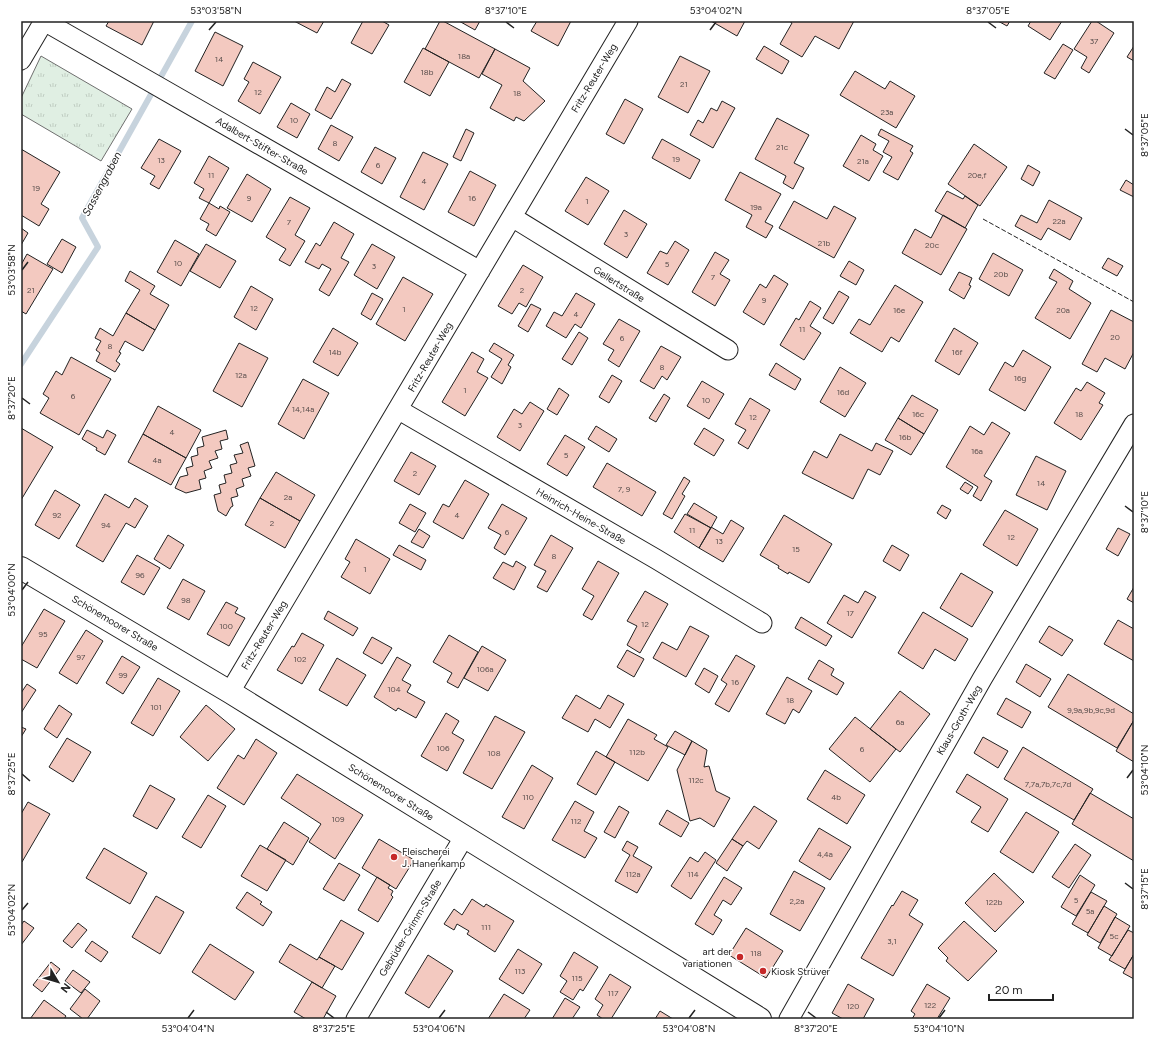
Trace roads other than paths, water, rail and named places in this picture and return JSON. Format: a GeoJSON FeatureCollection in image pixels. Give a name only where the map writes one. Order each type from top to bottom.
{"type":"FeatureCollection","features":[{"type":"Feature","properties":{"kind":"street","name":"Adalbert-Stifter-Straße"},"geometry":{"type":"LineString","coordinates":[[21,60],[44,21],[480,271]]}},
{"type":"Feature","properties":{"kind":"street","name":"Fritz-Reuter-Weg"},"geometry":{"type":"LineString","coordinates":[[230,692],[399,410],[628,21]]}},
{"type":"Feature","properties":{"kind":"street","name":"Gellertstraße"},"geometry":{"type":"LineString","coordinates":[[512,217],[728,350]]}},
{"type":"Feature","properties":{"kind":"street","name":"Heinrich-Heine-Straße"},"geometry":{"type":"LineString","coordinates":[[399,410],[656,559],[762,623]]}},
{"type":"Feature","properties":{"kind":"street","name":"Klaus-Groth-Weg"},"geometry":{"type":"LineString","coordinates":[[789,1019],[982,679],[1134,424]]}},
{"type":"Feature","properties":{"kind":"street","name":"Schönemoorer Straße"},"geometry":{"type":"LineString","coordinates":[[21,568],[230,692],[760,1019]]}},
{"type":"Feature","properties":{"kind":"street","name":"Gebrüder-Grimm-Straße"},"geometry":{"type":"LineString","coordinates":[[356,1019],[464,837]]}},
{"type":"Feature","properties":{"kind":"waterway","name":"Sassengraben"},"geometry":{"type":"LineString","coordinates":[[21,364],[98,247],[82,218],[192,21]]}},
{"type":"Feature","properties":{"kind":"place","name":"Fleischerei J. Hanenkamp"},"geometry":{"type":"Point","coordinates":[394,857]}},
{"type":"Feature","properties":{"kind":"place","name":"art der variationen"},"geometry":{"type":"Point","coordinates":[740,957]}},
{"type":"Feature","properties":{"kind":"place","name":"Kiosk Strüver"},"geometry":{"type":"Point","coordinates":[763,971]}}]}
